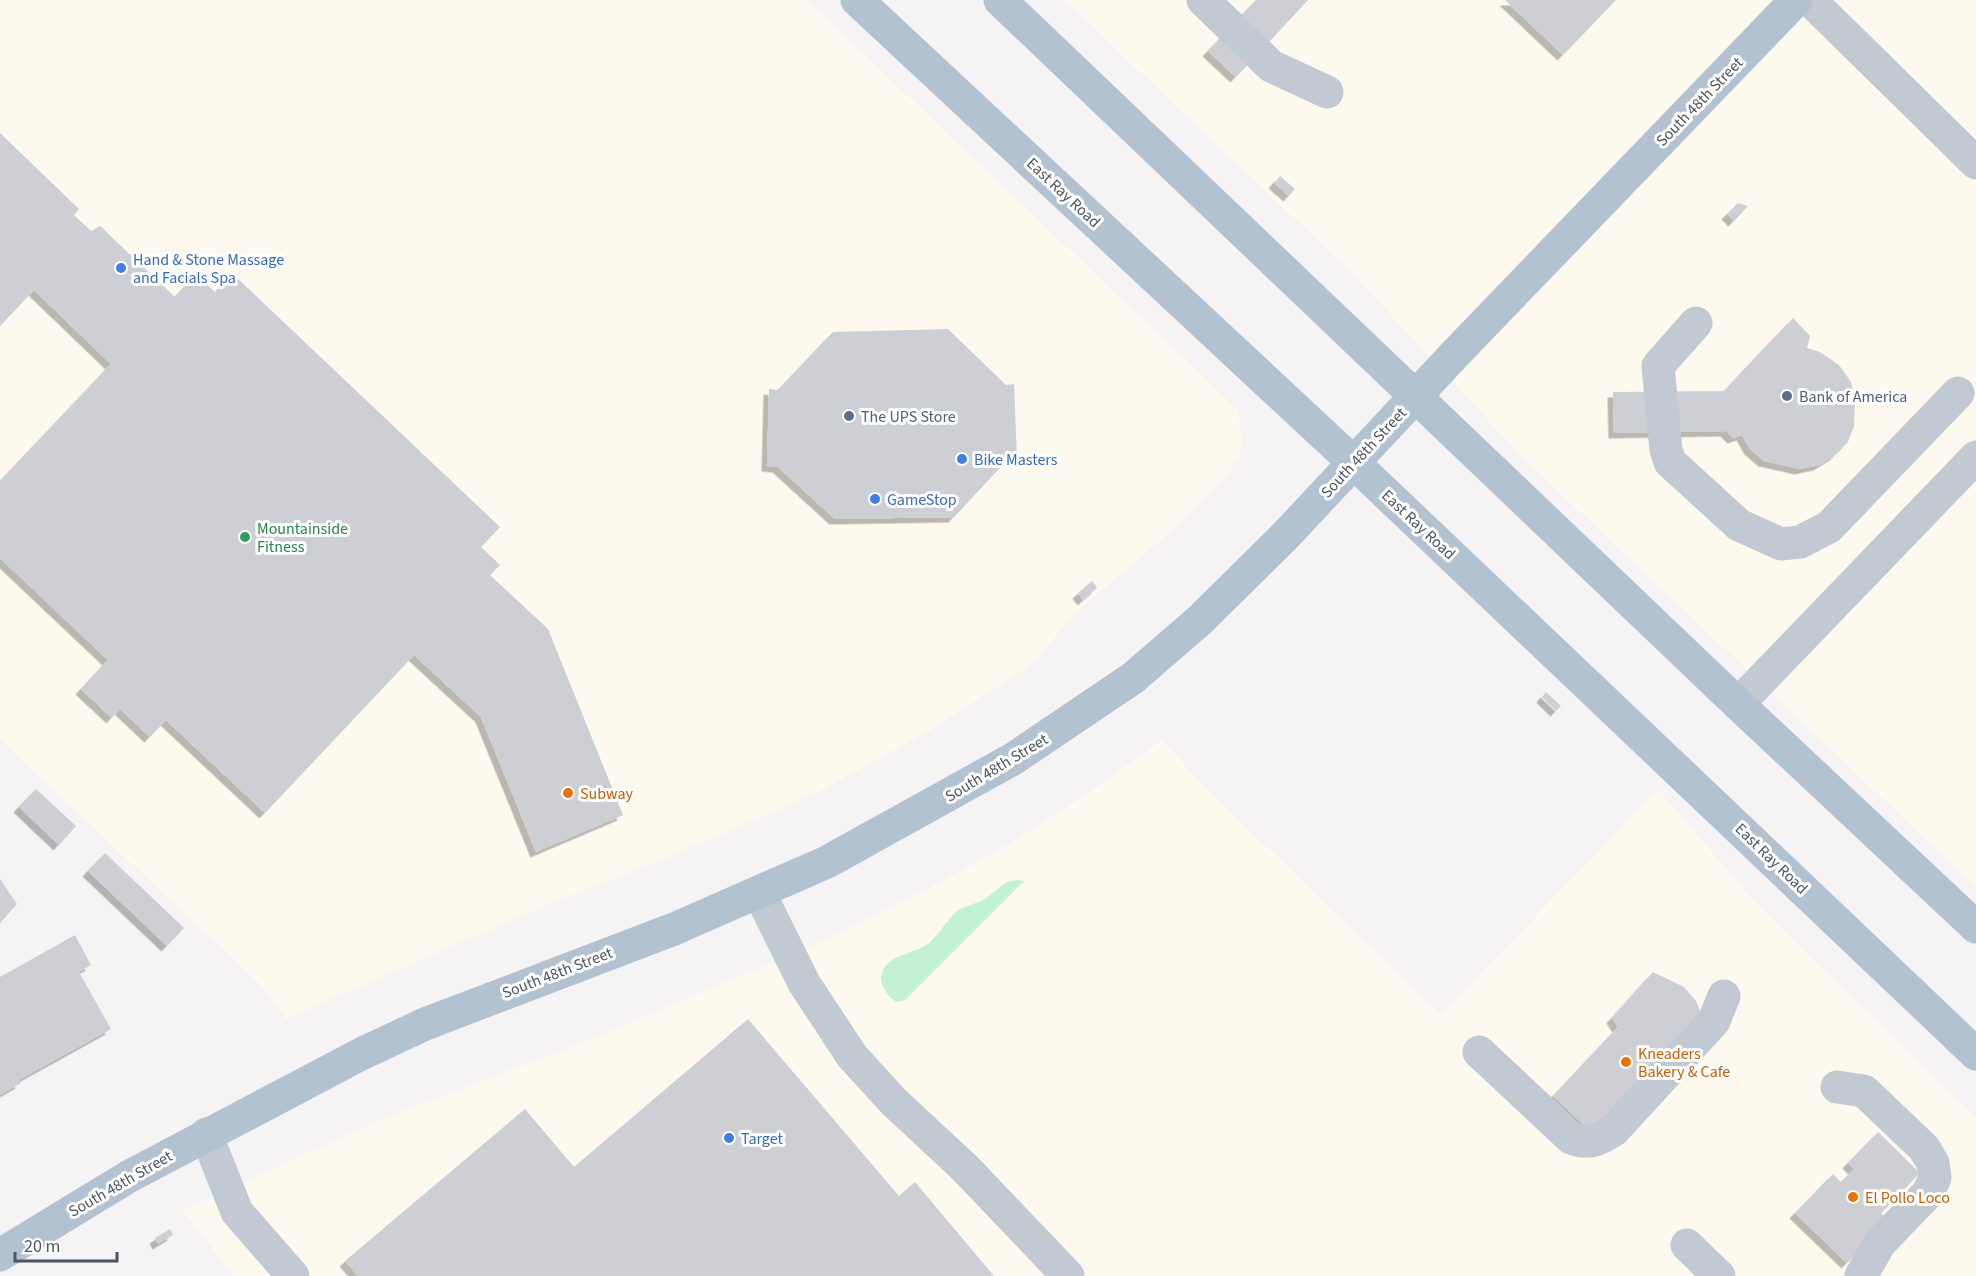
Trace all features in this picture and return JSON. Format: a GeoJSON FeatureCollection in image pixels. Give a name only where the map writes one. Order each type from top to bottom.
{"type":"FeatureCollection","features":[{"type":"Feature","properties":{"kind":"main road","name":"East Ray Road"},"geometry":{"type":"LineString","coordinates":[[857,0],[1354,463],[1976,1053]]}},
{"type":"Feature","properties":{"kind":"main road"},"geometry":{"type":"LineString","coordinates":[[1000,0],[1738,704],[1976,927]]}},
{"type":"Feature","properties":{"kind":"main road","name":"South 48th Street"},"geometry":{"type":"LineString","coordinates":[[0,1255],[206,1134],[425,1024],[674,928],[827,862],[958,792],[1013,759],[1133,678],[1230,591],[1796,0]]}},
{"type":"Feature","properties":{"kind":"lane"},"geometry":{"type":"LineString","coordinates":[[1203,0],[1271,66],[1327,92]]}},
{"type":"Feature","properties":{"kind":"lane"},"geometry":{"type":"LineString","coordinates":[[1810,0],[1976,163]]}},
{"type":"Feature","properties":{"kind":"lane"},"geometry":{"type":"LineString","coordinates":[[1696,322],[1658,366],[1666,450],[1670,462],[1739,525],[1781,544],[1800,542],[1829,527],[1958,393]]}},
{"type":"Feature","properties":{"kind":"lane"},"geometry":{"type":"LineString","coordinates":[[1738,704],[1976,457]]}},
{"type":"Feature","properties":{"kind":"lane"},"geometry":{"type":"LineString","coordinates":[[759,892],[804,983],[852,1056],[893,1101],[964,1168],[1068,1276]]}},
{"type":"Feature","properties":{"kind":"lane"},"geometry":{"type":"LineString","coordinates":[[1479,1052],[1571,1138],[1585,1143],[1601,1138],[1614,1130],[1714,1021],[1724,996]]}},
{"type":"Feature","properties":{"kind":"lane"},"geometry":{"type":"LineString","coordinates":[[1837,1087],[1864,1091],[1879,1104],[1924,1149],[1933,1163],[1935,1178],[1928,1193],[1880,1243],[1861,1276]]}},
{"type":"Feature","properties":{"kind":"lane"},"geometry":{"type":"LineString","coordinates":[[206,1134],[237,1212],[293,1276]]}},
{"type":"Feature","properties":{"kind":"lane"},"geometry":{"type":"LineString","coordinates":[[1687,1245],[1719,1276]]}},
{"type":"Feature","properties":{"kind":"shaded area"},"geometry":{"type":"Polygon","coordinates":[[[0,0],[807,0],[1226,398],[1237,410],[1242,443],[1239,456],[1230,473],[1174,529],[1074,614],[1033,664],[927,732],[813,795],[652,864],[549,904],[286,1019],[260,984],[0,740],[0,0]]]}},
{"type":"Feature","properties":{"kind":"shaded area"},"geometry":{"type":"Polygon","coordinates":[[[1064,0],[1976,0],[1976,887],[1522,457],[1352,273],[1064,0]]]}},
{"type":"Feature","properties":{"kind":"shaded area"},"geometry":{"type":"Polygon","coordinates":[[[1162,740],[1206,788],[1441,1015],[1658,789],[1755,902],[1976,1118],[1976,1276],[234,1276],[182,1210],[382,1119],[579,1044],[834,936],[924,891],[1006,846],[1090,792],[1162,740]]]}},
{"type":"Feature","properties":{"kind":"green space"},"geometry":{"type":"Polygon","coordinates":[[[1016,880],[1024,881],[905,1000],[896,1002],[889,996],[882,984],[881,975],[890,962],[928,944],[959,910],[985,899],[1004,884],[1016,880]]]}},
{"type":"Feature","properties":{"kind":"building"},"geometry":{"type":"Polygon","coordinates":[[[1256,0],[1308,0],[1236,77],[1208,51],[1256,0]]]}},
{"type":"Feature","properties":{"kind":"building"},"geometry":{"type":"Polygon","coordinates":[[[1505,0],[1616,0],[1563,55],[1505,0]]]}},
{"type":"Feature","properties":{"kind":"building","name":"Mountainside Fitness"},"geometry":{"type":"Polygon","coordinates":[[[0,133],[79,209],[74,215],[91,231],[100,226],[175,297],[196,274],[215,292],[233,274],[500,527],[481,547],[500,565],[490,575],[548,629],[623,815],[536,852],[481,717],[414,655],[265,813],[166,720],[150,737],[120,709],[112,718],[81,689],[108,660],[0,558],[0,481],[111,364],[34,290],[0,326],[0,133]]]}},
{"type":"Feature","properties":{"kind":"building"},"geometry":{"type":"Polygon","coordinates":[[[1280,176],[1295,189],[1289,196],[1274,183],[1280,176]]]}},
{"type":"Feature","properties":{"kind":"building"},"geometry":{"type":"Polygon","coordinates":[[[1738,203],[1748,206],[1734,221],[1727,214],[1738,203]]]}},
{"type":"Feature","properties":{"kind":"building","name":"Bank of America"},"geometry":{"type":"Polygon","coordinates":[[[1793,318],[1810,336],[1807,348],[1820,352],[1839,365],[1851,382],[1855,401],[1854,426],[1848,442],[1835,455],[1819,465],[1800,469],[1764,461],[1750,449],[1742,435],[1733,438],[1726,431],[1614,433],[1613,392],[1724,391],[1793,318]]]}},
{"type":"Feature","properties":{"kind":"building"},"geometry":{"type":"Polygon","coordinates":[[[948,329],[1006,385],[1014,384],[1017,459],[1008,459],[954,517],[835,519],[778,467],[767,466],[769,389],[778,390],[833,332],[948,329]]]}},
{"type":"Feature","properties":{"kind":"building"},"geometry":{"type":"Polygon","coordinates":[[[1092,581],[1097,588],[1083,600],[1078,593],[1092,581]]]}},
{"type":"Feature","properties":{"kind":"building"},"geometry":{"type":"Polygon","coordinates":[[[1546,692],[1561,706],[1556,711],[1542,697],[1546,692]]]}},
{"type":"Feature","properties":{"kind":"building"},"geometry":{"type":"Polygon","coordinates":[[[36,789],[76,826],[59,845],[19,807],[36,789]]]}},
{"type":"Feature","properties":{"kind":"building"},"geometry":{"type":"Polygon","coordinates":[[[105,853],[184,928],[167,946],[88,871],[105,853]]]}},
{"type":"Feature","properties":{"kind":"building"},"geometry":{"type":"Polygon","coordinates":[[[0,879],[17,904],[0,923],[0,879]]]}},
{"type":"Feature","properties":{"kind":"building"},"geometry":{"type":"Polygon","coordinates":[[[75,935],[91,965],[79,972],[111,1029],[19,1080],[21,1083],[0,1095],[0,977],[75,935]]]}},
{"type":"Feature","properties":{"kind":"building","name":"Kneaders Bakery & Cafe"},"geometry":{"type":"Polygon","coordinates":[[[1653,972],[1684,987],[1696,1001],[1704,1020],[1596,1136],[1553,1096],[1618,1027],[1612,1018],[1653,972]]]}},
{"type":"Feature","properties":{"kind":"building","name":"Target"},"geometry":{"type":"Polygon","coordinates":[[[748,1019],[899,1196],[915,1182],[994,1276],[358,1276],[345,1261],[525,1109],[574,1167],[748,1019]]]}},
{"type":"Feature","properties":{"kind":"building","name":"El Pollo Loco"},"geometry":{"type":"Polygon","coordinates":[[[1878,1132],[1920,1173],[1881,1213],[1888,1221],[1847,1263],[1795,1213],[1833,1174],[1841,1182],[1854,1169],[1848,1163],[1878,1132]]]}},
{"type":"Feature","properties":{"kind":"building"},"geometry":{"type":"Polygon","coordinates":[[[170,1229],[173,1235],[158,1244],[155,1238],[170,1229]]]}},
{"type":"Feature","properties":{"kind":"place","name":"Hand & Stone Massage and Facials Spa"},"geometry":{"type":"Point","coordinates":[121,268]}},
{"type":"Feature","properties":{"kind":"place","name":"Bank of America"},"geometry":{"type":"Point","coordinates":[1787,396]}},
{"type":"Feature","properties":{"kind":"place","name":"The UPS Store"},"geometry":{"type":"Point","coordinates":[849,416]}},
{"type":"Feature","properties":{"kind":"place","name":"Bike Masters"},"geometry":{"type":"Point","coordinates":[962,459]}},
{"type":"Feature","properties":{"kind":"place","name":"GameStop"},"geometry":{"type":"Point","coordinates":[875,499]}},
{"type":"Feature","properties":{"kind":"place","name":"Mountainside Fitness"},"geometry":{"type":"Point","coordinates":[245,537]}},
{"type":"Feature","properties":{"kind":"place","name":"Subway"},"geometry":{"type":"Point","coordinates":[568,793]}},
{"type":"Feature","properties":{"kind":"place","name":"Kneaders Bakery & Cafe"},"geometry":{"type":"Point","coordinates":[1626,1062]}},
{"type":"Feature","properties":{"kind":"place","name":"Target"},"geometry":{"type":"Point","coordinates":[729,1138]}},
{"type":"Feature","properties":{"kind":"place","name":"El Pollo Loco"},"geometry":{"type":"Point","coordinates":[1853,1197]}}]}
